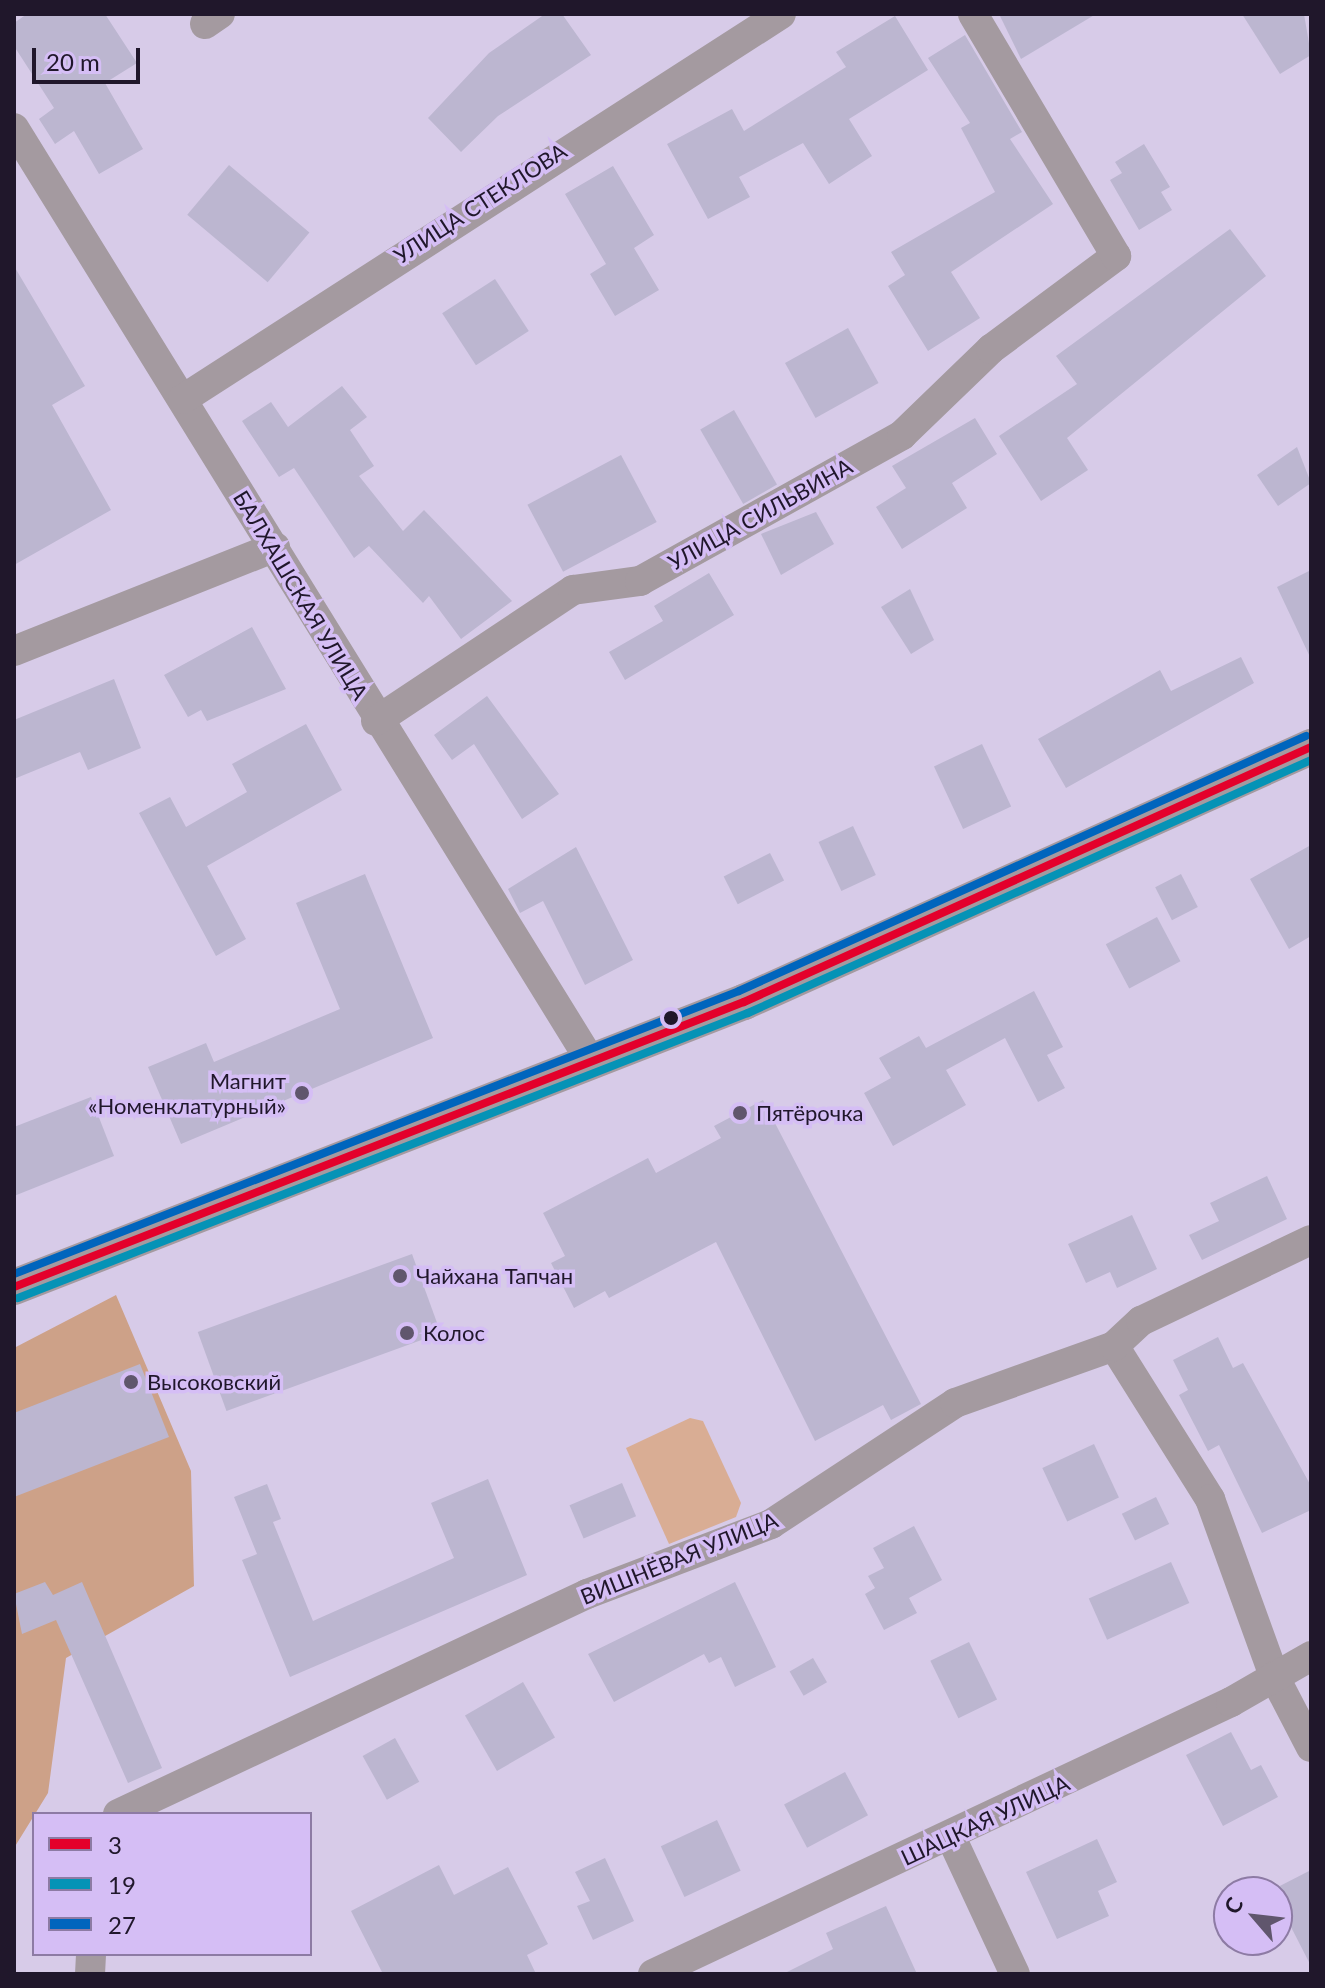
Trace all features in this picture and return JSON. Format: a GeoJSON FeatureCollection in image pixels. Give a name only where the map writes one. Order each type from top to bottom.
{"type":"FeatureCollection","features":[{"type":"Feature","properties":{"kind":"street","name":"УЛИЦА СТЕКЛОВА"},"geometry":{"type":"LineString","coordinates":[[183,399],[781,14]]}},
{"type":"Feature","properties":{"kind":"street","name":"УЛИЦА СИЛЬВИНА"},"geometry":{"type":"LineString","coordinates":[[376,721],[573,590],[640,581],[902,435],[991,349],[1116,256],[973,14]]}},
{"type":"Feature","properties":{"kind":"street","name":"БАЛХАШСКАЯ УЛИЦА"},"geometry":{"type":"LineString","coordinates":[[14,128],[275,547],[376,721],[590,1060]]}},
{"type":"Feature","properties":{"kind":"street"},"geometry":{"type":"LineString","coordinates":[[14,651],[275,547]]}},
{"type":"Feature","properties":{"kind":"street"},"geometry":{"type":"LineString","coordinates":[[14,1287],[744,1002],[1311,747]]}},
{"type":"Feature","properties":{"kind":"street","name":"ВИШНЁВАЯ УЛИЦА"},"geometry":{"type":"LineString","coordinates":[[122,1812],[587,1594],[771,1524],[997,1383],[1114,1346],[1141,1321],[1311,1240]]}},
{"type":"Feature","properties":{"kind":"street"},"geometry":{"type":"LineString","coordinates":[[1114,1346],[1210,1499],[1274,1676],[1311,1747]]}},
{"type":"Feature","properties":{"kind":"street","name":"ШАЦКАЯ УЛИЦА"},"geometry":{"type":"LineString","coordinates":[[653,1974],[951,1837],[1311,1656]]}},
{"type":"Feature","properties":{"kind":"street"},"geometry":{"type":"LineString","coordinates":[[951,1837],[1015,1974]]}},
{"type":"Feature","properties":{"kind":"shaded area"},"geometry":{"type":"Polygon","coordinates":[[[116,1295],[191,1471],[194,1586],[66,1658],[48,1793],[36,1812],[32,1812],[32,1819],[14,1848],[14,1348],[116,1295]]]}},
{"type":"Feature","properties":{"kind":"shaded area"},"geometry":{"type":"Polygon","coordinates":[[[690,1418],[703,1421],[741,1503],[736,1517],[669,1544],[626,1448],[690,1418]]]}},
{"type":"Feature","properties":{"kind":"building"},"geometry":{"type":"Polygon","coordinates":[[[27,14],[105,14],[137,63],[105,83],[143,149],[99,174],[74,131],[55,144],[39,119],[54,108],[14,46],[14,23],[27,14]]]}},
{"type":"Feature","properties":{"kind":"building"},"geometry":{"type":"Polygon","coordinates":[[[545,14],[562,14],[591,55],[498,116],[461,152],[428,118],[489,53],[545,14]]]}},
{"type":"Feature","properties":{"kind":"building"},"geometry":{"type":"Polygon","coordinates":[[[999,14],[1096,14],[1021,59],[999,14]]]}},
{"type":"Feature","properties":{"kind":"building"},"geometry":{"type":"Polygon","coordinates":[[[1242,14],[1304,14],[1311,55],[1280,74],[1242,14]]]}},
{"type":"Feature","properties":{"kind":"building"},"geometry":{"type":"Polygon","coordinates":[[[895,16],[928,70],[849,119],[872,156],[829,184],[803,143],[739,177],[750,197],[708,219],[667,144],[732,109],[744,131],[846,67],[836,52],[895,16]]]}},
{"type":"Feature","properties":{"kind":"building"},"geometry":{"type":"Polygon","coordinates":[[[965,35],[1022,132],[1010,139],[1053,204],[951,272],[980,318],[928,351],[888,286],[905,275],[891,252],[995,192],[961,128],[970,123],[928,58],[965,35]]]}},
{"type":"Feature","properties":{"kind":"building"},"geometry":{"type":"Polygon","coordinates":[[[1144,144],[1170,187],[1161,192],[1172,210],[1139,230],[1110,180],[1122,173],[1115,162],[1144,144]]]}},
{"type":"Feature","properties":{"kind":"building"},"geometry":{"type":"Polygon","coordinates":[[[229,165],[309,232],[268,282],[187,215],[229,165]]]}},
{"type":"Feature","properties":{"kind":"building"},"geometry":{"type":"Polygon","coordinates":[[[613,166],[654,235],[634,248],[659,290],[615,316],[590,274],[606,264],[565,194],[613,166]]]}},
{"type":"Feature","properties":{"kind":"building"},"geometry":{"type":"Polygon","coordinates":[[[1230,229],[1266,276],[1067,438],[1088,470],[1041,501],[999,436],[1077,384],[1056,356],[1230,229]]]}},
{"type":"Feature","properties":{"kind":"building"},"geometry":{"type":"Polygon","coordinates":[[[14,266],[85,386],[52,405],[111,510],[14,565],[14,266]]]}},
{"type":"Feature","properties":{"kind":"building"},"geometry":{"type":"Polygon","coordinates":[[[495,279],[529,331],[476,365],[442,313],[495,279]]]}},
{"type":"Feature","properties":{"kind":"building"},"geometry":{"type":"Polygon","coordinates":[[[848,328],[879,383],[816,418],[785,363],[848,328]]]}},
{"type":"Feature","properties":{"kind":"building"},"geometry":{"type":"Polygon","coordinates":[[[342,386],[367,417],[350,430],[374,466],[359,476],[403,531],[424,510],[512,601],[461,639],[429,596],[423,603],[369,546],[354,558],[294,468],[279,477],[242,421],[271,402],[288,427],[342,386]]]}},
{"type":"Feature","properties":{"kind":"building"},"geometry":{"type":"Polygon","coordinates":[[[734,410],[777,484],[743,504],[700,429],[734,410]]]}},
{"type":"Feature","properties":{"kind":"building"},"geometry":{"type":"Polygon","coordinates":[[[975,418],[997,454],[952,483],[967,508],[902,549],[876,507],[906,488],[892,466],[975,418]]]}},
{"type":"Feature","properties":{"kind":"building"},"geometry":{"type":"Polygon","coordinates":[[[1297,447],[1311,483],[1278,506],[1257,475],[1297,447]]]}},
{"type":"Feature","properties":{"kind":"building"},"geometry":{"type":"Polygon","coordinates":[[[621,455],[657,522],[563,572],[527,505],[621,455]]]}},
{"type":"Feature","properties":{"kind":"building"},"geometry":{"type":"Polygon","coordinates":[[[816,512],[834,544],[781,575],[761,534],[816,512]]]}},
{"type":"Feature","properties":{"kind":"building"},"geometry":{"type":"Polygon","coordinates":[[[1311,570],[1311,659],[1277,587],[1311,570]]]}},
{"type":"Feature","properties":{"kind":"building"},"geometry":{"type":"Polygon","coordinates":[[[709,573],[734,615],[625,680],[609,652],[663,621],[654,606],[709,573]]]}},
{"type":"Feature","properties":{"kind":"building"},"geometry":{"type":"Polygon","coordinates":[[[910,589],[934,640],[911,654],[881,607],[910,589]]]}},
{"type":"Feature","properties":{"kind":"building"},"geometry":{"type":"Polygon","coordinates":[[[252,627],[286,689],[207,721],[201,710],[188,717],[164,675],[252,627]]]}},
{"type":"Feature","properties":{"kind":"building"},"geometry":{"type":"Polygon","coordinates":[[[1241,657],[1254,683],[1066,788],[1038,739],[1160,670],[1171,691],[1241,657]]]}},
{"type":"Feature","properties":{"kind":"building"},"geometry":{"type":"Polygon","coordinates":[[[114,679],[141,748],[88,770],[80,752],[14,779],[14,720],[114,679]]]}},
{"type":"Feature","properties":{"kind":"building"},"geometry":{"type":"Polygon","coordinates":[[[487,696],[559,794],[522,819],[474,744],[452,760],[434,735],[487,696]]]}},
{"type":"Feature","properties":{"kind":"building"},"geometry":{"type":"Polygon","coordinates":[[[306,724],[342,790],[207,866],[246,939],[216,956],[139,813],[170,797],[186,827],[247,792],[232,764],[306,724]]]}},
{"type":"Feature","properties":{"kind":"building"},"geometry":{"type":"Polygon","coordinates":[[[982,744],[1011,807],[963,829],[934,766],[982,744]]]}},
{"type":"Feature","properties":{"kind":"building"},"geometry":{"type":"Polygon","coordinates":[[[853,826],[876,875],[841,891],[819,842],[853,826]]]}},
{"type":"Feature","properties":{"kind":"building"},"geometry":{"type":"Polygon","coordinates":[[[1311,845],[1311,936],[1289,949],[1250,879],[1311,845]]]}},
{"type":"Feature","properties":{"kind":"building"},"geometry":{"type":"Polygon","coordinates":[[[576,847],[633,960],[585,985],[543,901],[520,913],[508,889],[576,847]]]}},
{"type":"Feature","properties":{"kind":"building"},"geometry":{"type":"Polygon","coordinates":[[[770,853],[784,881],[738,904],[724,877],[770,853]]]}},
{"type":"Feature","properties":{"kind":"building"},"geometry":{"type":"Polygon","coordinates":[[[365,874],[433,1038],[181,1144],[148,1067],[206,1043],[214,1062],[340,1009],[296,903],[365,874]]]}},
{"type":"Feature","properties":{"kind":"building"},"geometry":{"type":"Polygon","coordinates":[[[1181,874],[1198,907],[1172,920],[1155,887],[1181,874]]]}},
{"type":"Feature","properties":{"kind":"building"},"geometry":{"type":"Polygon","coordinates":[[[1157,917],[1180,961],[1129,988],[1106,944],[1157,917]]]}},
{"type":"Feature","properties":{"kind":"building"},"geometry":{"type":"Polygon","coordinates":[[[1034,991],[1063,1047],[1047,1055],[1065,1088],[1038,1102],[1005,1038],[946,1070],[966,1105],[893,1146],[864,1093],[891,1078],[879,1058],[919,1036],[926,1048],[1034,991]]]}},
{"type":"Feature","properties":{"kind":"building"},"geometry":{"type":"Polygon","coordinates":[[[91,1097],[114,1156],[14,1196],[14,1127],[91,1097]]]}},
{"type":"Feature","properties":{"kind":"building"},"geometry":{"type":"Polygon","coordinates":[[[763,1100],[921,1404],[891,1420],[883,1405],[815,1441],[716,1242],[609,1298],[605,1291],[574,1308],[551,1263],[565,1256],[543,1213],[648,1158],[656,1173],[721,1138],[714,1126],[763,1100]]]}},
{"type":"Feature","properties":{"kind":"building"},"geometry":{"type":"Polygon","coordinates":[[[1267,1176],[1287,1219],[1202,1260],[1189,1235],[1219,1221],[1210,1203],[1267,1176]]]}},
{"type":"Feature","properties":{"kind":"building"},"geometry":{"type":"Polygon","coordinates":[[[1132,1215],[1157,1269],[1117,1288],[1110,1272],[1086,1283],[1068,1244],[1132,1215]]]}},
{"type":"Feature","properties":{"kind":"building"},"geometry":{"type":"Polygon","coordinates":[[[412,1254],[441,1333],[226,1411],[198,1332],[412,1254]]]}},
{"type":"Feature","properties":{"kind":"building"},"geometry":{"type":"Polygon","coordinates":[[[1218,1337],[1233,1368],[1243,1363],[1311,1486],[1311,1510],[1262,1533],[1219,1445],[1208,1451],[1179,1395],[1188,1390],[1173,1360],[1218,1337]]]}},
{"type":"Feature","properties":{"kind":"building"},"geometry":{"type":"Polygon","coordinates":[[[140,1364],[169,1437],[14,1497],[14,1413],[140,1364]]]}},
{"type":"Feature","properties":{"kind":"building"},"geometry":{"type":"Polygon","coordinates":[[[1094,1444],[1119,1497],[1067,1522],[1042,1468],[1094,1444]]]}},
{"type":"Feature","properties":{"kind":"building"},"geometry":{"type":"Polygon","coordinates":[[[488,1479],[527,1575],[290,1677],[242,1560],[257,1554],[234,1497],[267,1484],[281,1519],[273,1522],[313,1621],[454,1558],[431,1503],[488,1479]]]}},
{"type":"Feature","properties":{"kind":"building"},"geometry":{"type":"Polygon","coordinates":[[[622,1483],[636,1516],[584,1538],[570,1505],[622,1483]]]}},
{"type":"Feature","properties":{"kind":"building"},"geometry":{"type":"Polygon","coordinates":[[[1156,1497],[1169,1524],[1135,1541],[1122,1514],[1156,1497]]]}},
{"type":"Feature","properties":{"kind":"building"},"geometry":{"type":"Polygon","coordinates":[[[914,1526],[942,1580],[909,1598],[917,1613],[884,1630],[865,1594],[875,1588],[868,1576],[884,1568],[873,1548],[914,1526]]]}},
{"type":"Feature","properties":{"kind":"building"},"geometry":{"type":"Polygon","coordinates":[[[1171,1562],[1189,1603],[1107,1640],[1089,1599],[1171,1562]]]}},
{"type":"Feature","properties":{"kind":"building"},"geometry":{"type":"Polygon","coordinates":[[[45,1582],[53,1595],[82,1582],[162,1768],[128,1783],[56,1620],[22,1634],[14,1594],[45,1582]]]}},
{"type":"Feature","properties":{"kind":"building"},"geometry":{"type":"Polygon","coordinates":[[[735,1582],[776,1667],[735,1687],[721,1657],[709,1663],[704,1654],[614,1702],[588,1654],[735,1582]]]}},
{"type":"Feature","properties":{"kind":"building"},"geometry":{"type":"Polygon","coordinates":[[[969,1642],[997,1700],[958,1718],[930,1661],[969,1642]]]}},
{"type":"Feature","properties":{"kind":"building"},"geometry":{"type":"Polygon","coordinates":[[[813,1658],[827,1682],[804,1696],[790,1672],[813,1658]]]}},
{"type":"Feature","properties":{"kind":"building"},"geometry":{"type":"Polygon","coordinates":[[[523,1682],[555,1737],[497,1771],[465,1716],[523,1682]]]}},
{"type":"Feature","properties":{"kind":"building"},"geometry":{"type":"Polygon","coordinates":[[[1231,1732],[1251,1770],[1261,1765],[1278,1797],[1223,1826],[1186,1755],[1231,1732]]]}},
{"type":"Feature","properties":{"kind":"building"},"geometry":{"type":"Polygon","coordinates":[[[395,1738],[419,1782],[387,1800],[363,1756],[395,1738]]]}},
{"type":"Feature","properties":{"kind":"building"},"geometry":{"type":"Polygon","coordinates":[[[845,1772],[868,1815],[807,1848],[784,1804],[845,1772]]]}},
{"type":"Feature","properties":{"kind":"building"},"geometry":{"type":"Polygon","coordinates":[[[717,1820],[741,1871],[684,1897],[661,1846],[717,1820]]]}},
{"type":"Feature","properties":{"kind":"building"},"geometry":{"type":"Polygon","coordinates":[[[1097,1839],[1117,1882],[1098,1891],[1109,1916],[1057,1939],[1026,1872],[1097,1839]]]}},
{"type":"Feature","properties":{"kind":"building"},"geometry":{"type":"Polygon","coordinates":[[[605,1858],[634,1921],[593,1940],[577,1906],[590,1901],[575,1872],[605,1858]]]}},
{"type":"Feature","properties":{"kind":"building"},"geometry":{"type":"Polygon","coordinates":[[[439,1865],[454,1895],[508,1867],[548,1944],[527,1955],[536,1974],[383,1974],[351,1911],[439,1865]]]}},
{"type":"Feature","properties":{"kind":"building"},"geometry":{"type":"Polygon","coordinates":[[[1311,1870],[1311,1966],[1293,1931],[1293,1879],[1311,1870]]]}},
{"type":"Feature","properties":{"kind":"building"},"geometry":{"type":"Polygon","coordinates":[[[886,1906],[917,1974],[783,1974],[833,1949],[826,1933],[886,1906]]]}},
{"type":"Feature","properties":{"kind":"transit line","name":"27"},"geometry":{"type":"LineString","coordinates":[[14,1274],[739,991],[1306,736]]}},
{"type":"Feature","properties":{"kind":"transit line","name":"3"},"geometry":{"type":"LineString","coordinates":[[14,1287],[744,1002],[1311,747]]}},
{"type":"Feature","properties":{"kind":"transit line","name":"19"},"geometry":{"type":"LineString","coordinates":[[18,1298],[748,1013],[1311,760]]}},
{"type":"Feature","properties":{"kind":"place","name":"Магнит «Номенклатурный»"},"geometry":{"type":"Point","coordinates":[302,1093]}},
{"type":"Feature","properties":{"kind":"place","name":"Пятёрочка"},"geometry":{"type":"Point","coordinates":[740,1113]}},
{"type":"Feature","properties":{"kind":"place","name":"Чайхана Тапчан"},"geometry":{"type":"Point","coordinates":[400,1276]}},
{"type":"Feature","properties":{"kind":"place","name":"Колос"},"geometry":{"type":"Point","coordinates":[407,1333]}},
{"type":"Feature","properties":{"kind":"place","name":"Высоковский"},"geometry":{"type":"Point","coordinates":[131,1382]}}]}
